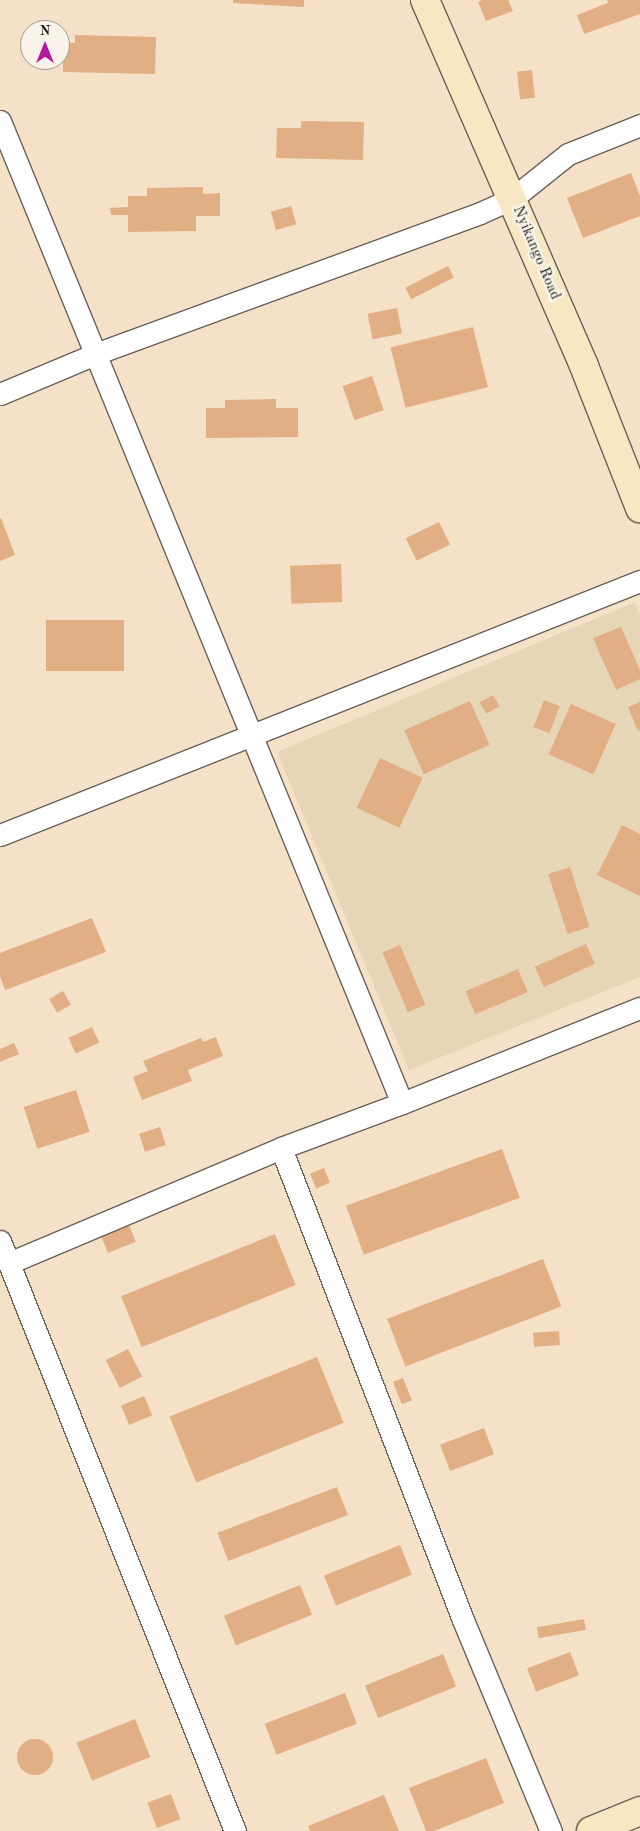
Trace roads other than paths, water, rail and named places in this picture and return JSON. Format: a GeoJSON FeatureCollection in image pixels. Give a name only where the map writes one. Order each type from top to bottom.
{"type":"FeatureCollection","features":[{"type":"Feature","properties":{"kind":"street","name":"Nyikango Road"},"geometry":{"type":"LineString","coordinates":[[425,0],[513,198],[640,508]]}},
{"type":"Feature","properties":{"kind":"street"},"geometry":{"type":"LineString","coordinates":[[0,121],[402,1103]]}},
{"type":"Feature","properties":{"kind":"street"},"geometry":{"type":"LineString","coordinates":[[0,394],[95,354],[513,198],[568,154],[640,125]]}},
{"type":"Feature","properties":{"kind":"street"},"geometry":{"type":"LineString","coordinates":[[0,835],[251,738],[640,581]]}},
{"type":"Feature","properties":{"kind":"street"},"geometry":{"type":"LineString","coordinates":[[9,1264],[280,1148],[402,1103],[640,1008]]}},
{"type":"Feature","properties":{"kind":"street"},"geometry":{"type":"LineString","coordinates":[[280,1148],[463,1620],[551,1831]]}},
{"type":"Feature","properties":{"kind":"street"},"geometry":{"type":"LineString","coordinates":[[0,1241],[235,1831]]}},
{"type":"Feature","properties":{"kind":"street"},"geometry":{"type":"LineString","coordinates":[[591,1831],[640,1811]]}}]}
